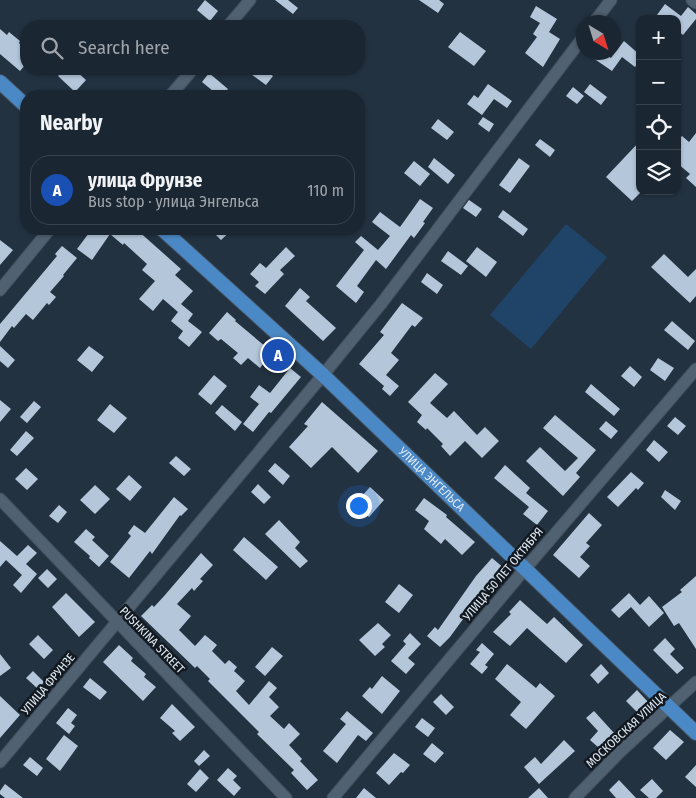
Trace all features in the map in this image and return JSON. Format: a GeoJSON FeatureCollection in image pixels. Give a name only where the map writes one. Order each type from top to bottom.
{"type":"FeatureCollection","features":[{"type":"Feature","properties":{"kind":"main road"},"geometry":{"type":"LineString","coordinates":[[0,82],[20,100]]}},
{"type":"Feature","properties":{"kind":"main road","name":"УЛИЦА ЭНГЕЛЬСА"},"geometry":{"type":"LineString","coordinates":[[169,235],[323,375],[696,733]]}},
{"type":"Feature","properties":{"kind":"street"},"geometry":{"type":"LineString","coordinates":[[233,20],[250,0]]}},
{"type":"Feature","properties":{"kind":"street"},"geometry":{"type":"LineString","coordinates":[[599,15],[611,0]]}},
{"type":"Feature","properties":{"kind":"street"},"geometry":{"type":"LineString","coordinates":[[692,0],[696,3]]}},
{"type":"Feature","properties":{"kind":"street","name":"УЛИЦА ФРУНЗЕ"},"geometry":{"type":"LineString","coordinates":[[0,762],[381,304],[576,47]]}},
{"type":"Feature","properties":{"kind":"street"},"geometry":{"type":"LineString","coordinates":[[175,90],[188,75]]}},
{"type":"Feature","properties":{"kind":"street"},"geometry":{"type":"LineString","coordinates":[[0,290],[45,235]]}},
{"type":"Feature","properties":{"kind":"street","name":"УЛИЦА 50 ЛЕТ ОКТЯБРЯ"},"geometry":{"type":"LineString","coordinates":[[334,798],[525,569],[696,369]]}},
{"type":"Feature","properties":{"kind":"street","name":"PUSHKINA STREET"},"geometry":{"type":"LineString","coordinates":[[0,499],[286,798]]}},
{"type":"Feature","properties":{"kind":"street","name":"МОСКОВСКАЯ УЛИЦА"},"geometry":{"type":"LineString","coordinates":[[574,798],[620,752],[696,682]]}},
{"type":"Feature","properties":{"kind":"shaded area"},"geometry":{"type":"Polygon","coordinates":[[[566,224],[607,257],[531,349],[490,315],[566,224]]]}},
{"type":"Feature","properties":{"kind":"building"},"geometry":{"type":"Polygon","coordinates":[[[205,0],[218,11],[209,20],[197,10],[205,0]]]}},
{"type":"Feature","properties":{"kind":"building"},"geometry":{"type":"Polygon","coordinates":[[[275,0],[288,0],[298,8],[293,14],[275,0]]]}},
{"type":"Feature","properties":{"kind":"building"},"geometry":{"type":"Polygon","coordinates":[[[419,0],[439,0],[444,4],[438,13],[419,0]]]}},
{"type":"Feature","properties":{"kind":"building"},"geometry":{"type":"Polygon","coordinates":[[[665,4],[680,15],[657,15],[665,4]]]}},
{"type":"Feature","properties":{"kind":"building"},"geometry":{"type":"Polygon","coordinates":[[[536,6],[557,19],[549,32],[560,39],[543,67],[525,53],[537,37],[533,34],[540,23],[530,17],[536,6]]]}},
{"type":"Feature","properties":{"kind":"building"},"geometry":{"type":"Polygon","coordinates":[[[688,7],[696,14],[696,19],[683,35],[681,33],[681,16],[688,7]]]}},
{"type":"Feature","properties":{"kind":"building"},"geometry":{"type":"Polygon","coordinates":[[[0,29],[7,35],[9,32],[20,41],[20,71],[0,54],[0,29]]]}},
{"type":"Feature","properties":{"kind":"building"},"geometry":{"type":"Polygon","coordinates":[[[460,32],[486,51],[474,66],[448,47],[460,32]]]}},
{"type":"Feature","properties":{"kind":"building"},"geometry":{"type":"Polygon","coordinates":[[[624,41],[636,52],[635,67],[622,57],[621,58],[621,45],[624,41]]]}},
{"type":"Feature","properties":{"kind":"building"},"geometry":{"type":"Polygon","coordinates":[[[596,60],[620,60],[612,71],[596,60]]]}},
{"type":"Feature","properties":{"kind":"building"},"geometry":{"type":"Polygon","coordinates":[[[81,75],[86,80],[77,90],[73,90],[58,76],[81,75]]]}},
{"type":"Feature","properties":{"kind":"building"},"geometry":{"type":"Polygon","coordinates":[[[207,75],[211,75],[228,89],[212,90],[202,82],[207,75]]]}},
{"type":"Feature","properties":{"kind":"building"},"geometry":{"type":"Polygon","coordinates":[[[252,75],[272,75],[273,76],[266,85],[252,75]]]}},
{"type":"Feature","properties":{"kind":"building"},"geometry":{"type":"Polygon","coordinates":[[[488,84],[512,101],[507,108],[494,99],[482,115],[467,104],[474,95],[478,98],[488,84]]]}},
{"type":"Feature","properties":{"kind":"building"},"geometry":{"type":"Polygon","coordinates":[[[590,84],[607,97],[601,105],[584,92],[590,84]]]}},
{"type":"Feature","properties":{"kind":"building"},"geometry":{"type":"Polygon","coordinates":[[[573,87],[584,96],[577,104],[566,96],[573,87]]]}},
{"type":"Feature","properties":{"kind":"building"},"geometry":{"type":"Polygon","coordinates":[[[483,117],[494,124],[489,132],[478,124],[483,117]]]}},
{"type":"Feature","properties":{"kind":"building"},"geometry":{"type":"Polygon","coordinates":[[[438,119],[454,132],[447,140],[431,128],[438,119]]]}},
{"type":"Feature","properties":{"kind":"building"},"geometry":{"type":"Polygon","coordinates":[[[696,133],[696,187],[686,178],[690,174],[681,166],[681,137],[689,142],[696,133]]]}},
{"type":"Feature","properties":{"kind":"building"},"geometry":{"type":"Polygon","coordinates":[[[540,139],[555,150],[550,157],[535,145],[540,139]]]}},
{"type":"Feature","properties":{"kind":"building"},"geometry":{"type":"Polygon","coordinates":[[[636,145],[636,195],[638,195],[632,201],[606,177],[636,145]]]}},
{"type":"Feature","properties":{"kind":"building"},"geometry":{"type":"Polygon","coordinates":[[[434,158],[455,175],[448,184],[428,167],[434,158]]]}},
{"type":"Feature","properties":{"kind":"building"},"geometry":{"type":"Polygon","coordinates":[[[519,158],[530,166],[510,193],[499,185],[519,158]]]}},
{"type":"Feature","properties":{"kind":"building"},"geometry":{"type":"Polygon","coordinates":[[[414,161],[430,174],[420,186],[404,173],[414,161]]]}},
{"type":"Feature","properties":{"kind":"building"},"geometry":{"type":"Polygon","coordinates":[[[420,199],[433,208],[423,222],[425,223],[414,238],[411,235],[386,269],[376,260],[357,286],[364,292],[356,303],[336,286],[364,250],[355,242],[361,236],[378,250],[390,236],[372,222],[380,212],[400,227],[420,199]]]}},
{"type":"Feature","properties":{"kind":"building"},"geometry":{"type":"Polygon","coordinates":[[[469,200],[482,209],[476,217],[463,208],[469,200]]]}},
{"type":"Feature","properties":{"kind":"building"},"geometry":{"type":"Polygon","coordinates":[[[503,210],[528,229],[523,236],[498,217],[503,210]]]}},
{"type":"Feature","properties":{"kind":"building"},"geometry":{"type":"Polygon","coordinates":[[[88,235],[109,235],[92,260],[77,249],[88,235]]]}},
{"type":"Feature","properties":{"kind":"building"},"geometry":{"type":"Polygon","coordinates":[[[111,235],[143,235],[181,269],[175,275],[193,291],[181,304],[193,314],[188,321],[202,332],[189,347],[178,338],[183,331],[171,321],[178,312],[163,299],[153,311],[139,299],[155,281],[142,270],[147,264],[124,243],[123,245],[111,235]]]}},
{"type":"Feature","properties":{"kind":"building"},"geometry":{"type":"Polygon","coordinates":[[[216,235],[226,235],[221,240],[216,235]]]}},
{"type":"Feature","properties":{"kind":"building"},"geometry":{"type":"Polygon","coordinates":[[[0,240],[13,250],[0,265],[0,240]]]}},
{"type":"Feature","properties":{"kind":"building"},"geometry":{"type":"Polygon","coordinates":[[[62,246],[77,258],[50,292],[56,297],[49,305],[47,303],[33,320],[26,314],[14,328],[12,326],[0,342],[0,324],[57,256],[55,254],[62,246]]]}},
{"type":"Feature","properties":{"kind":"building"},"geometry":{"type":"Polygon","coordinates":[[[286,247],[295,256],[280,270],[284,274],[265,294],[255,286],[259,282],[250,274],[260,263],[266,268],[286,247]]]}},
{"type":"Feature","properties":{"kind":"building"},"geometry":{"type":"Polygon","coordinates":[[[477,247],[497,262],[486,277],[466,261],[477,247]]]}},
{"type":"Feature","properties":{"kind":"building"},"geometry":{"type":"Polygon","coordinates":[[[448,251],[468,266],[461,275],[441,261],[448,251]]]}},
{"type":"Feature","properties":{"kind":"building"},"geometry":{"type":"Polygon","coordinates":[[[664,254],[688,277],[696,269],[696,296],[690,303],[651,267],[664,254]]]}},
{"type":"Feature","properties":{"kind":"building"},"geometry":{"type":"Polygon","coordinates":[[[427,273],[443,285],[437,294],[421,282],[427,273]]]}},
{"type":"Feature","properties":{"kind":"building"},"geometry":{"type":"Polygon","coordinates":[[[300,288],[310,297],[306,301],[336,328],[323,341],[285,306],[300,288]]]}},
{"type":"Feature","properties":{"kind":"building"},"geometry":{"type":"Polygon","coordinates":[[[402,303],[423,318],[415,327],[412,325],[391,353],[399,360],[386,375],[399,386],[390,396],[382,389],[384,386],[359,364],[384,335],[380,332],[402,303]]]}},
{"type":"Feature","properties":{"kind":"building"},"geometry":{"type":"Polygon","coordinates":[[[227,312],[272,352],[260,368],[248,358],[241,365],[233,358],[238,353],[221,339],[218,341],[209,333],[227,312]]]}},
{"type":"Feature","properties":{"kind":"building"},"geometry":{"type":"Polygon","coordinates":[[[672,321],[695,341],[688,350],[664,330],[672,321]]]}},
{"type":"Feature","properties":{"kind":"building"},"geometry":{"type":"Polygon","coordinates":[[[0,346],[15,360],[8,368],[0,361],[0,346]]]}},
{"type":"Feature","properties":{"kind":"building"},"geometry":{"type":"Polygon","coordinates":[[[89,346],[104,357],[92,372],[77,360],[89,346]]]}},
{"type":"Feature","properties":{"kind":"building"},"geometry":{"type":"Polygon","coordinates":[[[658,358],[674,368],[665,381],[650,370],[658,358]]]}},
{"type":"Feature","properties":{"kind":"building"},"geometry":{"type":"Polygon","coordinates":[[[630,366],[642,377],[634,387],[621,376],[630,366]]]}},
{"type":"Feature","properties":{"kind":"building"},"geometry":{"type":"Polygon","coordinates":[[[290,368],[301,377],[253,432],[243,424],[259,404],[250,397],[259,385],[270,393],[290,368]]]}},
{"type":"Feature","properties":{"kind":"building"},"geometry":{"type":"Polygon","coordinates":[[[435,373],[448,384],[430,403],[447,418],[454,411],[477,435],[485,427],[499,441],[482,458],[465,441],[450,456],[441,446],[443,444],[427,428],[426,430],[417,422],[422,415],[408,402],[435,373]]]}},
{"type":"Feature","properties":{"kind":"building"},"geometry":{"type":"Polygon","coordinates":[[[214,375],[227,386],[211,405],[198,394],[214,375]]]}},
{"type":"Feature","properties":{"kind":"building"},"geometry":{"type":"Polygon","coordinates":[[[591,384],[620,409],[614,416],[585,392],[591,384]]]}},
{"type":"Feature","properties":{"kind":"building"},"geometry":{"type":"Polygon","coordinates":[[[0,400],[11,409],[0,422],[0,400]]]}},
{"type":"Feature","properties":{"kind":"building"},"geometry":{"type":"Polygon","coordinates":[[[34,401],[41,407],[27,423],[20,417],[34,401]]]}},
{"type":"Feature","properties":{"kind":"building"},"geometry":{"type":"Polygon","coordinates":[[[322,402],[378,451],[358,473],[332,447],[311,468],[289,447],[308,426],[304,424],[322,402]]]}},
{"type":"Feature","properties":{"kind":"building"},"geometry":{"type":"Polygon","coordinates":[[[110,404],[127,418],[114,433],[97,420],[110,404]]]}},
{"type":"Feature","properties":{"kind":"building"},"geometry":{"type":"Polygon","coordinates":[[[222,405],[242,422],[235,431],[215,413],[222,405]]]}},
{"type":"Feature","properties":{"kind":"building"},"geometry":{"type":"Polygon","coordinates":[[[555,415],[596,450],[576,473],[580,477],[563,496],[526,461],[540,447],[565,471],[578,458],[543,428],[555,415]]]}},
{"type":"Feature","properties":{"kind":"building"},"geometry":{"type":"Polygon","coordinates":[[[675,417],[686,426],[678,435],[667,426],[675,417]]]}},
{"type":"Feature","properties":{"kind":"building"},"geometry":{"type":"Polygon","coordinates":[[[606,421],[618,431],[611,439],[599,429],[606,421]]]}},
{"type":"Feature","properties":{"kind":"building"},"geometry":{"type":"Polygon","coordinates":[[[26,431],[34,438],[17,456],[10,450],[26,431]]]}},
{"type":"Feature","properties":{"kind":"building"},"geometry":{"type":"Polygon","coordinates":[[[654,440],[668,452],[659,462],[646,450],[654,440]]]}},
{"type":"Feature","properties":{"kind":"building"},"geometry":{"type":"Polygon","coordinates":[[[176,456],[191,469],[184,476],[169,463],[176,456]]]}},
{"type":"Feature","properties":{"kind":"building"},"geometry":{"type":"Polygon","coordinates":[[[275,463],[290,476],[283,485],[268,471],[275,463]]]}},
{"type":"Feature","properties":{"kind":"building"},"geometry":{"type":"Polygon","coordinates":[[[505,465],[530,488],[526,493],[548,511],[537,525],[523,514],[529,507],[494,478],[505,465]]]}},
{"type":"Feature","properties":{"kind":"building"},"geometry":{"type":"Polygon","coordinates":[[[26,468],[38,479],[27,490],[15,479],[26,468]]]}},
{"type":"Feature","properties":{"kind":"building"},"geometry":{"type":"Polygon","coordinates":[[[631,472],[644,483],[638,490],[636,488],[618,507],[607,497],[631,472]]]}},
{"type":"Feature","properties":{"kind":"building"},"geometry":{"type":"Polygon","coordinates":[[[129,475],[142,487],[130,501],[116,489],[129,475]]]}},
{"type":"Feature","properties":{"kind":"building"},"geometry":{"type":"Polygon","coordinates":[[[258,484],[271,497],[264,504],[251,492],[258,484]]]}},
{"type":"Feature","properties":{"kind":"building"},"geometry":{"type":"Polygon","coordinates":[[[95,485],[110,499],[95,514],[80,500],[95,485]]]}},
{"type":"Feature","properties":{"kind":"building"},"geometry":{"type":"Polygon","coordinates":[[[370,487],[384,500],[369,517],[354,505],[370,487]]]}},
{"type":"Feature","properties":{"kind":"building"},"geometry":{"type":"Polygon","coordinates":[[[665,490],[681,501],[675,510],[661,497],[665,490]]]}},
{"type":"Feature","properties":{"kind":"building"},"geometry":{"type":"Polygon","coordinates":[[[174,497],[188,509],[180,515],[152,554],[150,551],[129,578],[110,562],[131,536],[128,533],[134,525],[145,533],[174,497]]]}},
{"type":"Feature","properties":{"kind":"building"},"geometry":{"type":"Polygon","coordinates":[[[424,498],[447,515],[446,517],[475,542],[462,555],[445,539],[441,544],[424,529],[429,521],[415,510],[424,498]]]}},
{"type":"Feature","properties":{"kind":"building"},"geometry":{"type":"Polygon","coordinates":[[[59,505],[67,512],[58,523],[49,516],[59,505]]]}},
{"type":"Feature","properties":{"kind":"building"},"geometry":{"type":"Polygon","coordinates":[[[589,513],[602,525],[586,543],[590,546],[580,557],[590,566],[579,578],[553,555],[589,513]]]}},
{"type":"Feature","properties":{"kind":"building"},"geometry":{"type":"Polygon","coordinates":[[[279,520],[300,542],[295,548],[308,561],[300,568],[265,534],[279,520]]]}},
{"type":"Feature","properties":{"kind":"building"},"geometry":{"type":"Polygon","coordinates":[[[86,529],[95,537],[92,540],[109,556],[99,567],[74,542],[86,529]]]}},
{"type":"Feature","properties":{"kind":"building"},"geometry":{"type":"Polygon","coordinates":[[[244,537],[278,567],[266,580],[233,550],[244,537]]]}},
{"type":"Feature","properties":{"kind":"building"},"geometry":{"type":"Polygon","coordinates":[[[0,541],[17,556],[28,545],[37,553],[26,564],[37,574],[21,593],[13,585],[22,575],[6,560],[0,567],[0,541]]]}},
{"type":"Feature","properties":{"kind":"building"},"geometry":{"type":"Polygon","coordinates":[[[201,553],[213,565],[200,579],[203,581],[194,591],[192,588],[177,604],[191,616],[179,630],[195,646],[205,635],[217,645],[212,651],[225,664],[229,660],[237,667],[234,671],[245,681],[236,691],[249,705],[269,681],[277,688],[269,697],[279,707],[270,716],[284,729],[289,723],[300,734],[289,745],[302,759],[300,761],[318,780],[307,790],[291,773],[294,770],[257,734],[259,732],[208,681],[210,679],[197,666],[195,668],[141,616],[152,605],[154,607],[201,553]]]}},
{"type":"Feature","properties":{"kind":"building"},"geometry":{"type":"Polygon","coordinates":[[[492,558],[505,569],[488,589],[469,617],[466,615],[440,647],[427,636],[435,627],[438,630],[476,576],[492,558]]]}},
{"type":"Feature","properties":{"kind":"building"},"geometry":{"type":"Polygon","coordinates":[[[47,569],[57,579],[48,588],[38,578],[47,569]]]}},
{"type":"Feature","properties":{"kind":"building"},"geometry":{"type":"Polygon","coordinates":[[[696,576],[696,649],[679,623],[674,626],[662,607],[682,592],[680,590],[696,576]]]}},
{"type":"Feature","properties":{"kind":"building"},"geometry":{"type":"Polygon","coordinates":[[[399,584],[413,595],[399,613],[385,602],[399,584]]]}},
{"type":"Feature","properties":{"kind":"building"},"geometry":{"type":"Polygon","coordinates":[[[66,593],[95,622],[79,637],[52,607],[66,593]]]}},
{"type":"Feature","properties":{"kind":"building"},"geometry":{"type":"Polygon","coordinates":[[[629,593],[640,605],[649,596],[664,613],[649,627],[631,607],[619,618],[611,610],[629,593]]]}},
{"type":"Feature","properties":{"kind":"building"},"geometry":{"type":"Polygon","coordinates":[[[520,600],[547,624],[554,617],[583,645],[566,663],[527,628],[510,646],[493,632],[511,614],[509,612],[520,600]]]}},
{"type":"Feature","properties":{"kind":"building"},"geometry":{"type":"Polygon","coordinates":[[[378,623],[391,635],[382,644],[385,647],[375,656],[359,640],[378,623]]]}},
{"type":"Feature","properties":{"kind":"building"},"geometry":{"type":"Polygon","coordinates":[[[410,633],[421,644],[408,658],[415,664],[406,674],[391,661],[406,644],[403,641],[410,633]]]}},
{"type":"Feature","properties":{"kind":"building"},"geometry":{"type":"Polygon","coordinates":[[[38,635],[53,650],[44,659],[29,644],[38,635]]]}},
{"type":"Feature","properties":{"kind":"building"},"geometry":{"type":"Polygon","coordinates":[[[665,638],[675,649],[670,654],[684,668],[677,674],[653,650],[665,638]]]}},
{"type":"Feature","properties":{"kind":"building"},"geometry":{"type":"Polygon","coordinates":[[[482,643],[494,654],[485,665],[488,667],[482,674],[470,664],[480,652],[476,650],[482,643]]]}},
{"type":"Feature","properties":{"kind":"building"},"geometry":{"type":"Polygon","coordinates":[[[119,645],[133,658],[131,661],[146,674],[144,677],[156,687],[143,701],[103,662],[119,645]]]}},
{"type":"Feature","properties":{"kind":"building"},"geometry":{"type":"Polygon","coordinates":[[[272,647],[283,656],[265,676],[255,667],[272,647]]]}},
{"type":"Feature","properties":{"kind":"building"},"geometry":{"type":"Polygon","coordinates":[[[0,654],[11,668],[0,676],[0,654]]]}},
{"type":"Feature","properties":{"kind":"building"},"geometry":{"type":"Polygon","coordinates":[[[507,664],[536,688],[540,683],[555,696],[526,729],[510,715],[521,702],[495,679],[507,664]]]}},
{"type":"Feature","properties":{"kind":"building"},"geometry":{"type":"Polygon","coordinates":[[[601,664],[609,673],[598,684],[590,675],[601,664]]]}},
{"type":"Feature","properties":{"kind":"building"},"geometry":{"type":"Polygon","coordinates":[[[33,671],[44,682],[38,689],[26,678],[33,671]]]}},
{"type":"Feature","properties":{"kind":"building"},"geometry":{"type":"Polygon","coordinates":[[[382,676],[400,691],[382,714],[362,696],[370,687],[372,689],[382,676]]]}},
{"type":"Feature","properties":{"kind":"building"},"geometry":{"type":"Polygon","coordinates":[[[90,678],[107,692],[100,700],[83,687],[90,678]]]}},
{"type":"Feature","properties":{"kind":"building"},"geometry":{"type":"Polygon","coordinates":[[[637,690],[648,702],[637,712],[626,701],[637,690]]]}},
{"type":"Feature","properties":{"kind":"building"},"geometry":{"type":"Polygon","coordinates":[[[441,694],[454,707],[446,715],[433,702],[441,694]]]}},
{"type":"Feature","properties":{"kind":"building"},"geometry":{"type":"Polygon","coordinates":[[[0,696],[20,715],[0,738],[0,696]]]}},
{"type":"Feature","properties":{"kind":"building"},"geometry":{"type":"Polygon","coordinates":[[[172,704],[195,727],[180,741],[172,733],[175,731],[160,718],[172,704]]]}},
{"type":"Feature","properties":{"kind":"building"},"geometry":{"type":"Polygon","coordinates":[[[68,708],[77,715],[71,723],[75,726],[69,734],[56,723],[68,708]]]}},
{"type":"Feature","properties":{"kind":"building"},"geometry":{"type":"Polygon","coordinates":[[[347,711],[373,733],[366,741],[358,735],[337,763],[323,751],[346,724],[340,719],[347,711]]]}},
{"type":"Feature","properties":{"kind":"building"},"geometry":{"type":"Polygon","coordinates":[[[594,711],[614,733],[599,748],[590,740],[598,731],[586,718],[594,711]]]}},
{"type":"Feature","properties":{"kind":"building"},"geometry":{"type":"Polygon","coordinates":[[[422,718],[435,728],[428,737],[415,727],[422,718]]]}},
{"type":"Feature","properties":{"kind":"building"},"geometry":{"type":"Polygon","coordinates":[[[670,730],[684,742],[666,760],[653,748],[670,730]]]}},
{"type":"Feature","properties":{"kind":"building"},"geometry":{"type":"Polygon","coordinates":[[[64,735],[78,746],[60,771],[46,759],[64,735]]]}},
{"type":"Feature","properties":{"kind":"building"},"geometry":{"type":"Polygon","coordinates":[[[564,740],[575,751],[539,784],[524,767],[535,757],[541,764],[564,740]]]}},
{"type":"Feature","properties":{"kind":"building"},"geometry":{"type":"Polygon","coordinates":[[[432,743],[444,753],[435,763],[423,754],[432,743]]]}},
{"type":"Feature","properties":{"kind":"building"},"geometry":{"type":"Polygon","coordinates":[[[204,750],[210,756],[199,766],[194,761],[204,750]]]}},
{"type":"Feature","properties":{"kind":"building"},"geometry":{"type":"Polygon","coordinates":[[[394,753],[410,765],[389,785],[376,773],[394,753]]]}},
{"type":"Feature","properties":{"kind":"building"},"geometry":{"type":"Polygon","coordinates":[[[30,757],[43,768],[37,776],[23,765],[30,757]]]}},
{"type":"Feature","properties":{"kind":"building"},"geometry":{"type":"Polygon","coordinates":[[[696,765],[696,787],[685,777],[696,765]]]}},
{"type":"Feature","properties":{"kind":"building"},"geometry":{"type":"Polygon","coordinates":[[[228,768],[237,776],[233,780],[241,788],[234,796],[217,780],[228,768]]]}},
{"type":"Feature","properties":{"kind":"building"},"geometry":{"type":"Polygon","coordinates":[[[200,769],[209,778],[196,792],[187,784],[200,769]]]}},
{"type":"Feature","properties":{"kind":"building"},"geometry":{"type":"Polygon","coordinates":[[[652,779],[663,791],[656,798],[649,798],[640,790],[652,779]]]}},
{"type":"Feature","properties":{"kind":"building"},"geometry":{"type":"Polygon","coordinates":[[[619,780],[636,798],[616,798],[609,790],[619,780]]]}},
{"type":"Feature","properties":{"kind":"building"},"geometry":{"type":"Polygon","coordinates":[[[5,784],[23,798],[5,798],[0,794],[0,791],[5,784]]]}},
{"type":"Feature","properties":{"kind":"building"},"geometry":{"type":"Polygon","coordinates":[[[364,788],[376,798],[356,798],[364,788]]]}},
{"type":"Feature","properties":{"kind":"building"},"geometry":{"type":"Polygon","coordinates":[[[539,788],[548,798],[528,798],[539,788]]]}},
{"type":"Feature","properties":{"kind":"place","name":"улица Фрунзе"},"geometry":{"type":"Point","coordinates":[278,355]}}]}
